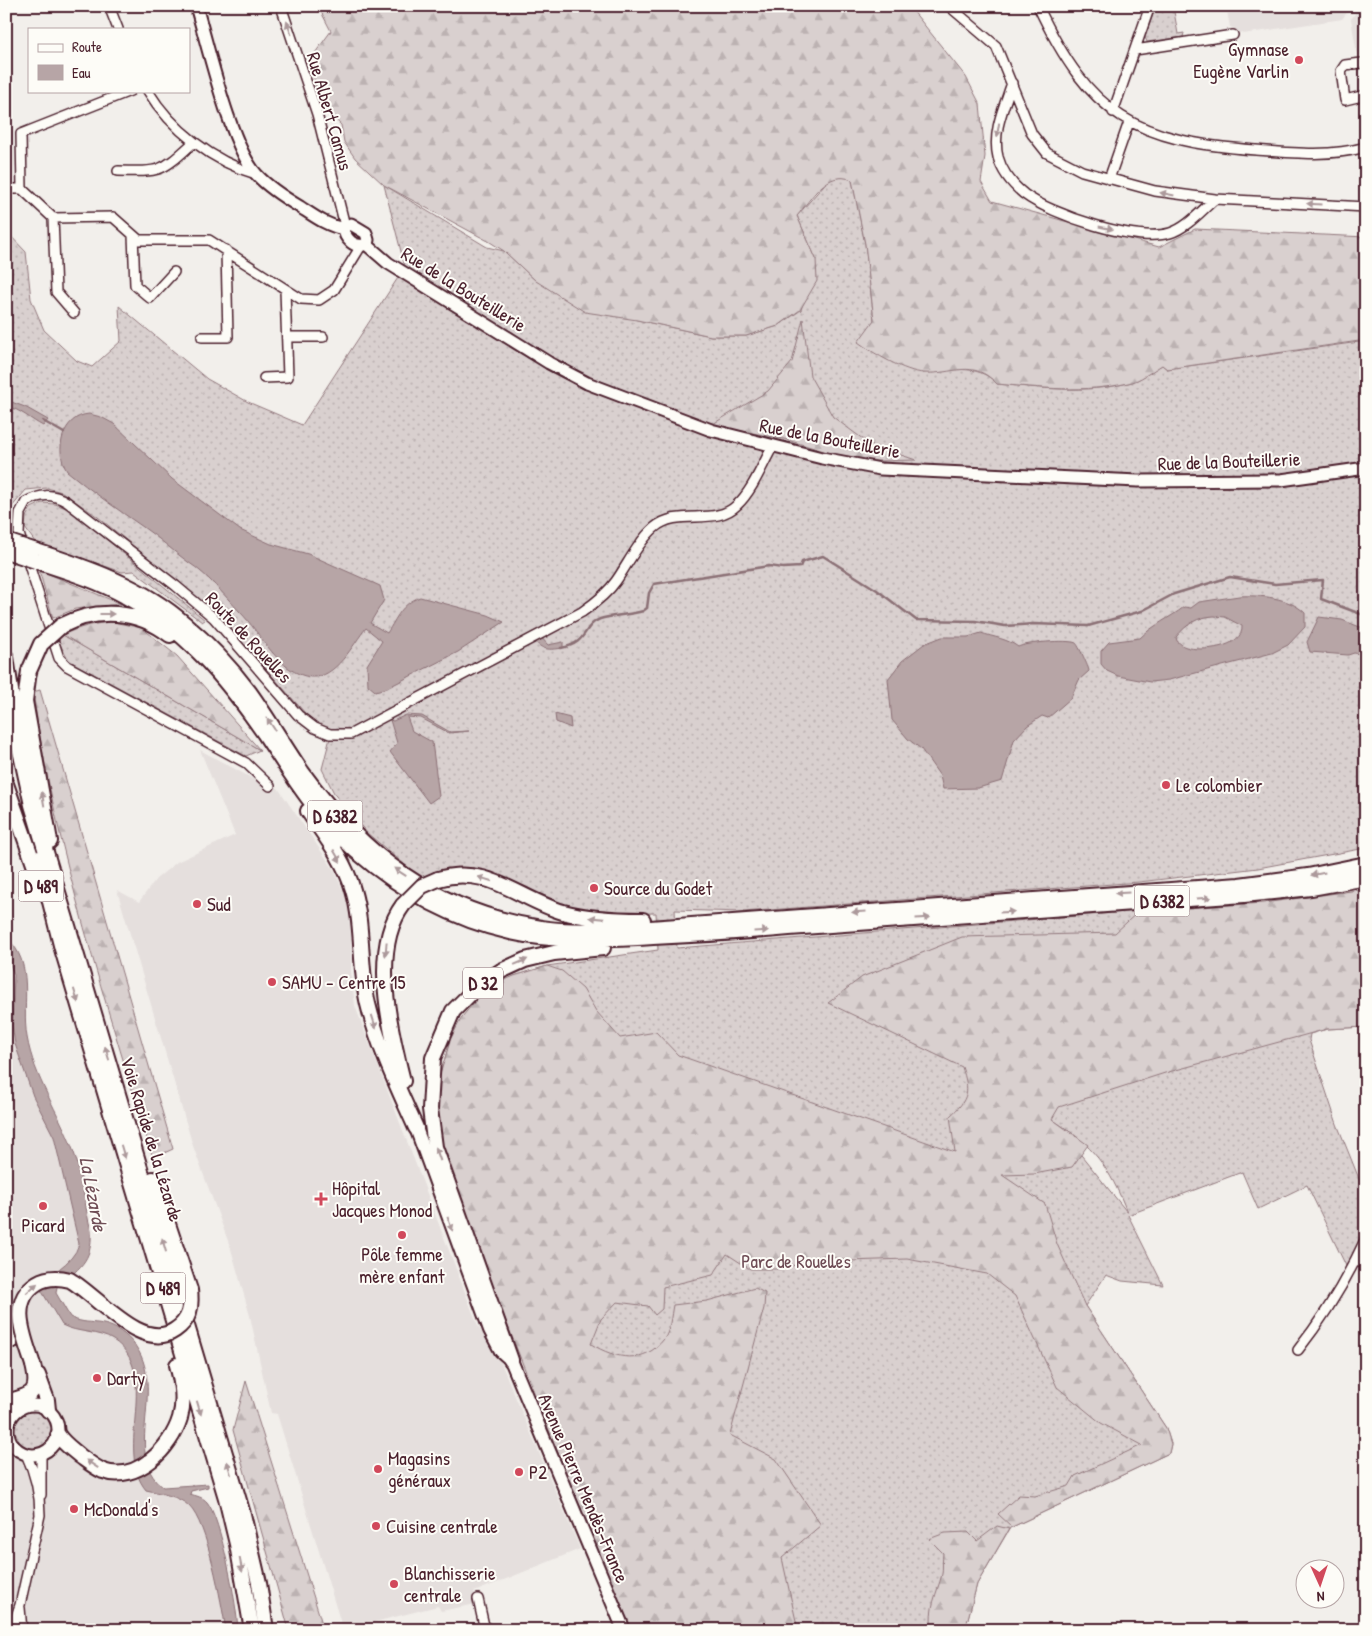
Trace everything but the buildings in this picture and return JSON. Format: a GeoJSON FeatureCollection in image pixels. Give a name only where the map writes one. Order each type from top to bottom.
{"type":"FeatureCollection","features":[{"type":"Feature","properties":{"kind":"highway","name":"D 6382"},"geometry":{"type":"LineString","coordinates":[[6,541],[124,595],[161,618],[205,656],[245,707],[319,812],[352,848],[386,876],[432,904],[482,925],[545,938],[602,940],[714,928],[1238,884],[1308,876],[1366,864]]}},
{"type":"Feature","properties":{"kind":"highway","name":"D 6382"},"geometry":{"type":"LineString","coordinates":[[6,551],[35,555],[83,566],[128,586],[184,622],[214,650],[249,692],[332,812],[357,838],[393,868],[434,893],[485,915],[544,929],[714,928],[1244,895],[1310,888],[1366,878]]}},
{"type":"Feature","properties":{"kind":"highway"},"geometry":{"type":"LineString","coordinates":[[55,882],[47,818],[26,706],[26,688],[29,671],[42,644],[61,626],[88,614],[124,614],[147,621],[168,634],[245,707],[280,767],[338,856],[349,877],[358,914],[362,975],[368,1004],[382,1047],[416,1128]]}},
{"type":"Feature","properties":{"kind":"highway","name":"Voie Rapide de la Lézarde"},"geometry":{"type":"LineString","coordinates":[[6,657],[26,781],[243,1514],[266,1630]]}},
{"type":"Feature","properties":{"kind":"highway","name":"Voie Rapide de la Lézarde"},"geometry":{"type":"LineString","coordinates":[[6,716],[23,797],[62,949],[226,1498],[239,1552],[252,1630]]}},
{"type":"Feature","properties":{"kind":"highway","name":"D 489"},"geometry":{"type":"LineString","coordinates":[[7,787],[62,949]]}},
{"type":"Feature","properties":{"kind":"highway","name":"D 32"},"geometry":{"type":"LineString","coordinates":[[416,1128],[393,1035],[385,956],[390,927],[403,905],[422,886],[454,874],[485,878],[561,911],[584,917],[714,928]]}},
{"type":"Feature","properties":{"kind":"highway","name":"D 32"},"geometry":{"type":"LineString","coordinates":[[511,1360],[436,1147],[430,1109],[431,1080],[433,1058],[442,1034],[453,1011],[477,987],[525,960],[554,953],[714,928]]}},
{"type":"Feature","properties":{"kind":"highway"},"geometry":{"type":"LineString","coordinates":[[12,1340],[20,1305],[26,1292],[40,1281],[59,1277],[70,1280],[136,1331],[153,1336],[172,1333],[181,1327],[189,1316],[192,1304],[190,1290],[143,1149],[121,1100]]}},
{"type":"Feature","properties":{"kind":"highway"},"geometry":{"type":"LineString","coordinates":[[58,1435],[82,1457],[104,1471],[113,1472],[135,1468],[149,1462],[168,1444],[175,1433],[182,1400],[182,1384],[135,1192]]}},
{"type":"Feature","properties":{"kind":"highway"},"geometry":{"type":"LineString","coordinates":[[20,1305],[22,1330],[48,1405]]}},
{"type":"Feature","properties":{"kind":"highway"},"geometry":{"type":"LineString","coordinates":[[6,1402],[29,1396],[36,1384],[33,1365]]}},
{"type":"Feature","properties":{"kind":"main road","name":"D 32"},"geometry":{"type":"LineString","coordinates":[[416,1128],[480,1305],[501,1351],[511,1360]]}},
{"type":"Feature","properties":{"kind":"main road","name":"Avenue Pierre Mendès-France"},"geometry":{"type":"LineString","coordinates":[[511,1360],[624,1630]]}},
{"type":"Feature","properties":{"kind":"street"},"geometry":{"type":"LineString","coordinates":[[108,6],[118,28]]}},
{"type":"Feature","properties":{"kind":"street"},"geometry":{"type":"LineString","coordinates":[[6,189],[22,189],[53,218],[113,217],[139,240],[209,240],[301,299],[318,300],[334,290],[368,236],[363,229],[351,224],[345,228],[331,227],[280,195],[256,174],[241,149],[231,123],[196,6]]}},
{"type":"Feature","properties":{"kind":"street","name":"Rue Albert Camus"},"geometry":{"type":"LineString","coordinates":[[281,6],[317,114],[345,228]]}},
{"type":"Feature","properties":{"kind":"street"},"geometry":{"type":"LineString","coordinates":[[949,6],[990,38],[1000,53],[1032,134],[1047,153],[1082,171],[1179,196],[1365,206]]}},
{"type":"Feature","properties":{"kind":"street"},"geometry":{"type":"LineString","coordinates":[[1038,6],[1068,64],[1090,92],[1113,112],[1150,132],[1175,139],[1241,149],[1324,154],[1366,147]]}},
{"type":"Feature","properties":{"kind":"street"},"geometry":{"type":"LineString","coordinates":[[1113,112],[1150,6]]}},
{"type":"Feature","properties":{"kind":"street"},"geometry":{"type":"LineString","coordinates":[[1135,50],[1233,35]]}},
{"type":"Feature","properties":{"kind":"street"},"geometry":{"type":"LineString","coordinates":[[1366,65],[1362,63],[1345,65],[1341,71],[1345,100],[1366,95]]}},
{"type":"Feature","properties":{"kind":"street"},"geometry":{"type":"LineString","coordinates":[[1012,83],[1000,117],[996,146],[1006,174],[1026,196],[1052,209],[1095,225],[1158,236],[1182,227],[1215,199]]}},
{"type":"Feature","properties":{"kind":"street"},"geometry":{"type":"LineString","coordinates":[[22,189],[21,134],[127,92]]}},
{"type":"Feature","properties":{"kind":"street"},"geometry":{"type":"LineString","coordinates":[[149,92],[157,106],[194,142],[235,168],[256,174]]}},
{"type":"Feature","properties":{"kind":"street"},"geometry":{"type":"LineString","coordinates":[[1109,179],[1129,122]]}},
{"type":"Feature","properties":{"kind":"street"},"geometry":{"type":"LineString","coordinates":[[118,171],[157,171],[166,167],[194,142]]}},
{"type":"Feature","properties":{"kind":"street"},"geometry":{"type":"LineString","coordinates":[[53,218],[56,292],[74,313]]}},
{"type":"Feature","properties":{"kind":"street","name":"Rue de la Bouteillerie"},"geometry":{"type":"LineString","coordinates":[[345,228],[349,240],[364,245],[388,263],[549,363],[587,383],[688,422],[773,446],[880,469],[1138,482],[1280,480],[1366,468]]}},
{"type":"Feature","properties":{"kind":"street"},"geometry":{"type":"LineString","coordinates":[[133,235],[135,285],[150,298],[174,272]]}},
{"type":"Feature","properties":{"kind":"street"},"geometry":{"type":"LineString","coordinates":[[202,338],[228,337],[226,250]]}},
{"type":"Feature","properties":{"kind":"street"},"geometry":{"type":"LineString","coordinates":[[264,378],[288,377],[286,290]]}},
{"type":"Feature","properties":{"kind":"street"},"geometry":{"type":"LineString","coordinates":[[287,338],[323,337]]}},
{"type":"Feature","properties":{"kind":"street","name":"Route de Rouelles"},"geometry":{"type":"LineString","coordinates":[[270,786],[246,763],[74,670],[59,658],[19,534],[20,513],[26,502],[37,496],[48,495],[67,502],[176,586],[214,618],[298,715],[315,728],[330,734],[352,734],[582,612],[600,599],[615,584],[647,534],[656,526],[671,518],[726,513],[736,506],[748,492],[773,446]]}},
{"type":"Feature","properties":{"kind":"street"},"geometry":{"type":"LineString","coordinates":[[1298,1350],[1312,1333],[1355,1261],[1366,1238]]}},
{"type":"Feature","properties":{"kind":"street"},"geometry":{"type":"LineString","coordinates":[[1355,1261],[1366,1264]]}},
{"type":"Feature","properties":{"kind":"street"},"geometry":{"type":"LineString","coordinates":[[48,1405],[57,1423],[58,1435],[54,1445],[42,1454],[26,1454],[14,1447],[8,1434],[10,1421],[16,1412],[26,1406],[48,1405]]}},
{"type":"Feature","properties":{"kind":"street"},"geometry":{"type":"LineString","coordinates":[[26,1454],[34,1471],[40,1500]]}},
{"type":"Feature","properties":{"kind":"street"},"geometry":{"type":"LineString","coordinates":[[11,1630],[20,1605],[37,1533],[43,1489],[42,1454]]}},
{"type":"Feature","properties":{"kind":"street"},"geometry":{"type":"LineString","coordinates":[[478,1599],[485,1630]]}},
{"type":"Feature","properties":{"kind":"street"},"geometry":{"type":"LineString","coordinates":[[20,1605],[22,1630]]}},
{"type":"Feature","properties":{"kind":"shaded area"},"geometry":{"type":"Polygon","coordinates":[[[1226,6],[1352,6],[1342,19],[1243,34],[1230,27],[1226,6]]]}},
{"type":"Feature","properties":{"kind":"shaded area"},"geometry":{"type":"Polygon","coordinates":[[[1361,6],[1366,6],[1366,60],[1357,54],[1351,19],[1361,6]]]}},
{"type":"Feature","properties":{"kind":"shaded area","name":"Hôpital Jacques Monod"},"geometry":{"type":"Polygon","coordinates":[[[200,750],[266,786],[274,785],[278,788],[334,870],[345,895],[351,919],[351,971],[355,1006],[478,1326],[495,1349],[580,1549],[474,1592],[476,1604],[441,1611],[438,1606],[343,1630],[277,1414],[271,1413],[250,1316],[231,1249],[193,1146],[117,890],[139,902],[156,879],[177,862],[235,835],[200,750]]]}},
{"type":"Feature","properties":{"kind":"shaded area","name":"La Lézarde"},"geometry":{"type":"Polygon","coordinates":[[[6,973],[19,1044],[63,1148],[86,1248],[50,1290],[66,1323],[113,1333],[137,1365],[137,1443],[146,1481],[167,1495],[201,1511],[228,1630],[6,1630],[6,973]]]}},
{"type":"Feature","properties":{"kind":"green space"},"geometry":{"type":"Polygon","coordinates":[[[318,6],[909,6],[966,77],[980,104],[985,156],[981,182],[992,201],[1159,247],[1195,229],[1366,237],[1366,340],[1167,369],[1162,365],[1132,382],[1096,388],[1062,389],[997,384],[988,376],[979,372],[962,369],[934,373],[916,372],[899,366],[858,342],[874,320],[865,244],[852,180],[843,178],[827,182],[820,187],[797,216],[816,259],[817,281],[800,310],[778,326],[746,336],[711,336],[637,320],[585,312],[536,281],[504,251],[490,242],[384,185],[355,158],[344,142],[341,125],[320,105],[310,60],[331,31],[318,6]]]}},
{"type":"Feature","properties":{"kind":"green space"},"geometry":{"type":"Polygon","coordinates":[[[1156,6],[1173,6],[1178,34],[1184,33],[1183,37],[1147,42],[1145,37],[1156,6]]]}},
{"type":"Feature","properties":{"kind":"green space","name":"Parc de Rouelles"},"geometry":{"type":"Polygon","coordinates":[[[843,175],[852,180],[865,244],[874,320],[923,373],[972,370],[989,377],[997,384],[1062,389],[1096,388],[1132,382],[1162,365],[1167,369],[1366,341],[1366,848],[1258,868],[1139,882],[743,912],[675,910],[677,948],[1139,911],[1263,903],[1366,889],[1366,1027],[1327,1029],[1310,1034],[1309,1040],[1337,1124],[1366,1196],[1366,1233],[1347,1268],[1307,1185],[1258,1209],[1242,1172],[1128,1215],[1163,1285],[1122,1281],[1106,1275],[1085,1306],[1166,1428],[1171,1444],[1169,1453],[1010,1528],[977,1584],[965,1630],[631,1630],[438,1106],[439,1078],[451,1038],[462,1017],[514,976],[547,966],[658,950],[656,913],[606,914],[576,910],[511,881],[478,870],[460,868],[443,870],[422,879],[367,833],[335,795],[322,769],[332,730],[313,722],[219,616],[98,517],[62,492],[47,488],[26,490],[6,514],[6,231],[26,252],[31,299],[44,330],[77,361],[92,367],[121,341],[119,306],[207,379],[248,402],[302,425],[405,267],[384,185],[487,247],[504,251],[536,281],[637,320],[711,336],[746,336],[778,326],[801,310],[816,259],[797,216],[830,178],[843,175]],[[1053,1120],[1127,1212],[1107,1170],[1090,1148],[1053,1120]]]}},
{"type":"Feature","properties":{"kind":"green space"},"geometry":{"type":"Polygon","coordinates":[[[803,319],[810,376],[833,417],[871,445],[916,460],[878,461],[834,454],[784,439],[711,425],[768,391],[792,362],[803,319]]]}},
{"type":"Feature","properties":{"kind":"green space"},"geometry":{"type":"Polygon","coordinates":[[[42,503],[55,504],[69,509],[205,620],[202,622],[134,571],[122,572],[35,542],[25,528],[26,517],[31,508],[42,503]]]}},
{"type":"Feature","properties":{"kind":"green space"},"geometry":{"type":"Polygon","coordinates":[[[39,570],[121,604],[75,609],[53,618],[39,570]]]}},
{"type":"Feature","properties":{"kind":"green space"},"geometry":{"type":"Polygon","coordinates":[[[113,622],[142,628],[177,656],[260,750],[63,635],[87,626],[113,622]]]}},
{"type":"Feature","properties":{"kind":"green space"},"geometry":{"type":"Polygon","coordinates":[[[63,635],[260,750],[246,756],[68,660],[58,640],[63,635]]]}},
{"type":"Feature","properties":{"kind":"green space"},"geometry":{"type":"Polygon","coordinates":[[[40,690],[173,1149],[153,1158],[84,927],[69,869],[43,751],[33,692],[40,690]]]}},
{"type":"Feature","properties":{"kind":"green space"},"geometry":{"type":"Polygon","coordinates":[[[1366,889],[1366,1027],[1327,1029],[1165,1073],[1059,1107],[1052,1119],[1088,1145],[1072,1167],[1034,1174],[1002,1175],[1045,1204],[1057,1244],[1085,1306],[1166,1428],[1171,1444],[1169,1453],[1012,1527],[998,1514],[1019,1495],[1035,1496],[1069,1486],[1075,1476],[1142,1445],[1101,1423],[1057,1387],[1015,1296],[987,1274],[907,1259],[849,1261],[824,1255],[783,1269],[750,1269],[727,1254],[713,1275],[663,1287],[662,1309],[655,1315],[648,1306],[617,1302],[601,1319],[591,1344],[620,1356],[639,1356],[648,1353],[666,1336],[673,1305],[707,1301],[755,1288],[765,1293],[764,1308],[730,1435],[776,1459],[821,1525],[782,1558],[798,1630],[631,1630],[594,1544],[471,1233],[439,1134],[439,1078],[451,1038],[462,1017],[486,988],[514,976],[547,966],[562,971],[583,989],[596,1011],[620,1038],[656,1032],[678,1055],[955,1152],[950,1116],[961,1105],[966,1094],[966,1082],[962,1067],[828,1003],[862,977],[962,937],[1115,933],[1139,911],[1263,903],[1366,889]]]}},
{"type":"Feature","properties":{"kind":"green space"},"geometry":{"type":"Polygon","coordinates":[[[246,1381],[324,1630],[289,1630],[233,1430],[246,1381]]]}},
{"type":"Feature","properties":{"kind":"green space"},"geometry":{"type":"Polygon","coordinates":[[[33,1410],[47,1416],[53,1430],[47,1444],[33,1450],[19,1444],[13,1430],[19,1416],[33,1410]]]}},
{"type":"Feature","properties":{"kind":"green space"},"geometry":{"type":"Polygon","coordinates":[[[997,1526],[1009,1529],[977,1584],[965,1630],[932,1630],[932,1608],[942,1574],[943,1553],[929,1539],[945,1533],[968,1532],[977,1541],[997,1526]]]}},
{"type":"Feature","properties":{"kind":"water"},"geometry":{"type":"Polygon","coordinates":[[[6,400],[25,407],[48,420],[43,426],[21,412],[6,406],[6,400]]]}},
{"type":"Feature","properties":{"kind":"water"},"geometry":{"type":"Polygon","coordinates":[[[89,414],[101,417],[114,424],[172,479],[240,530],[271,544],[308,554],[380,586],[384,600],[370,623],[387,633],[408,603],[420,597],[488,615],[504,622],[458,652],[387,688],[375,691],[368,685],[367,665],[382,641],[366,628],[343,659],[328,672],[320,676],[311,677],[289,669],[271,651],[248,621],[202,573],[149,531],[67,471],[61,454],[63,436],[72,421],[80,416],[89,414]]]}},
{"type":"Feature","properties":{"kind":"water"},"geometry":{"type":"Polygon","coordinates":[[[1239,596],[1256,596],[1283,600],[1305,613],[1305,627],[1288,645],[1272,653],[1169,680],[1150,682],[1118,676],[1107,671],[1101,664],[1101,651],[1109,642],[1140,638],[1150,629],[1184,607],[1191,608],[1199,602],[1239,596]],[[1214,616],[1197,620],[1180,632],[1176,637],[1177,641],[1185,647],[1201,649],[1229,644],[1241,633],[1242,626],[1225,617],[1214,616]]]}},
{"type":"Feature","properties":{"kind":"water"},"geometry":{"type":"Polygon","coordinates":[[[1319,617],[1342,620],[1360,627],[1366,626],[1366,655],[1310,652],[1307,642],[1319,617]]]}},
{"type":"Feature","properties":{"kind":"water"},"geometry":{"type":"Polygon","coordinates":[[[981,633],[1005,640],[1018,647],[1047,642],[1064,641],[1076,643],[1089,671],[1079,680],[1071,698],[1048,718],[1042,716],[1027,726],[1014,740],[1002,781],[978,788],[943,789],[940,776],[921,749],[908,739],[892,720],[888,679],[902,661],[924,644],[942,637],[968,637],[981,633]]]}},
{"type":"Feature","properties":{"kind":"water"},"geometry":{"type":"Polygon","coordinates":[[[540,636],[548,645],[563,642],[563,648],[543,648],[533,639],[540,636]]]}},
{"type":"Feature","properties":{"kind":"water"},"geometry":{"type":"Polygon","coordinates":[[[555,714],[570,718],[571,728],[556,722],[555,714]]]}},
{"type":"Feature","properties":{"kind":"water"},"geometry":{"type":"Polygon","coordinates":[[[406,715],[422,716],[450,732],[469,731],[449,733],[421,718],[407,717],[412,731],[432,742],[439,796],[429,803],[390,752],[397,743],[390,720],[393,721],[406,715]]]}},
{"type":"Feature","properties":{"kind":"water"},"geometry":{"type":"Polygon","coordinates":[[[6,937],[21,959],[24,971],[26,984],[26,1024],[30,1052],[76,1160],[91,1231],[91,1242],[87,1258],[78,1270],[57,1287],[56,1293],[70,1317],[116,1329],[124,1334],[139,1351],[146,1371],[145,1455],[151,1472],[163,1487],[208,1484],[208,1487],[191,1491],[190,1494],[207,1502],[218,1525],[235,1602],[238,1630],[226,1630],[213,1564],[196,1515],[189,1506],[180,1500],[169,1495],[146,1490],[137,1473],[134,1454],[136,1391],[134,1371],[127,1354],[113,1340],[107,1337],[62,1325],[41,1290],[48,1278],[76,1252],[79,1244],[54,1137],[33,1096],[15,1044],[12,1025],[14,975],[6,954],[6,937]]]}},
{"type":"Feature","properties":{"kind":"waterway"},"geometry":{"type":"LineString","coordinates":[[43,421],[64,433]]}},
{"type":"Feature","properties":{"kind":"waterway"},"geometry":{"type":"LineString","coordinates":[[561,648],[576,642],[594,622],[600,619],[643,611],[647,608],[649,593],[654,584],[769,566],[783,568],[800,567],[802,562],[823,556],[877,590],[916,620],[975,621],[1005,626],[1034,624],[1088,626],[1142,611],[1174,594],[1230,577],[1275,584],[1323,580],[1321,599],[1366,616]]}},
{"type":"Feature","properties":{"kind":"place","name":"Gymnase Eugène Varlin"},"geometry":{"type":"Point","coordinates":[1299,60]}},
{"type":"Feature","properties":{"kind":"place","name":"Le colombier"},"geometry":{"type":"Point","coordinates":[1166,785]}},
{"type":"Feature","properties":{"kind":"place","name":"Source du Godet"},"geometry":{"type":"Point","coordinates":[594,888]}},
{"type":"Feature","properties":{"kind":"place","name":"Sud"},"geometry":{"type":"Point","coordinates":[197,904]}},
{"type":"Feature","properties":{"kind":"place","name":"SAMU - Centre 15"},"geometry":{"type":"Point","coordinates":[272,982]}},
{"type":"Feature","properties":{"kind":"place","name":"Hôpital Jacques Monod"},"geometry":{"type":"Point","coordinates":[321,1199]}},
{"type":"Feature","properties":{"kind":"place","name":"Picard"},"geometry":{"type":"Point","coordinates":[43,1206]}},
{"type":"Feature","properties":{"kind":"place","name":"Pôle femme mère enfant"},"geometry":{"type":"Point","coordinates":[402,1235]}},
{"type":"Feature","properties":{"kind":"place","name":"Darty"},"geometry":{"type":"Point","coordinates":[97,1378]}},
{"type":"Feature","properties":{"kind":"place","name":"Magasins généraux"},"geometry":{"type":"Point","coordinates":[378,1469]}},
{"type":"Feature","properties":{"kind":"place","name":"P2"},"geometry":{"type":"Point","coordinates":[519,1472]}},
{"type":"Feature","properties":{"kind":"place","name":"McDonald's"},"geometry":{"type":"Point","coordinates":[74,1509]}},
{"type":"Feature","properties":{"kind":"place","name":"Cuisine centrale"},"geometry":{"type":"Point","coordinates":[376,1526]}},
{"type":"Feature","properties":{"kind":"place","name":"Blanchisserie centrale"},"geometry":{"type":"Point","coordinates":[394,1584]}}]}
